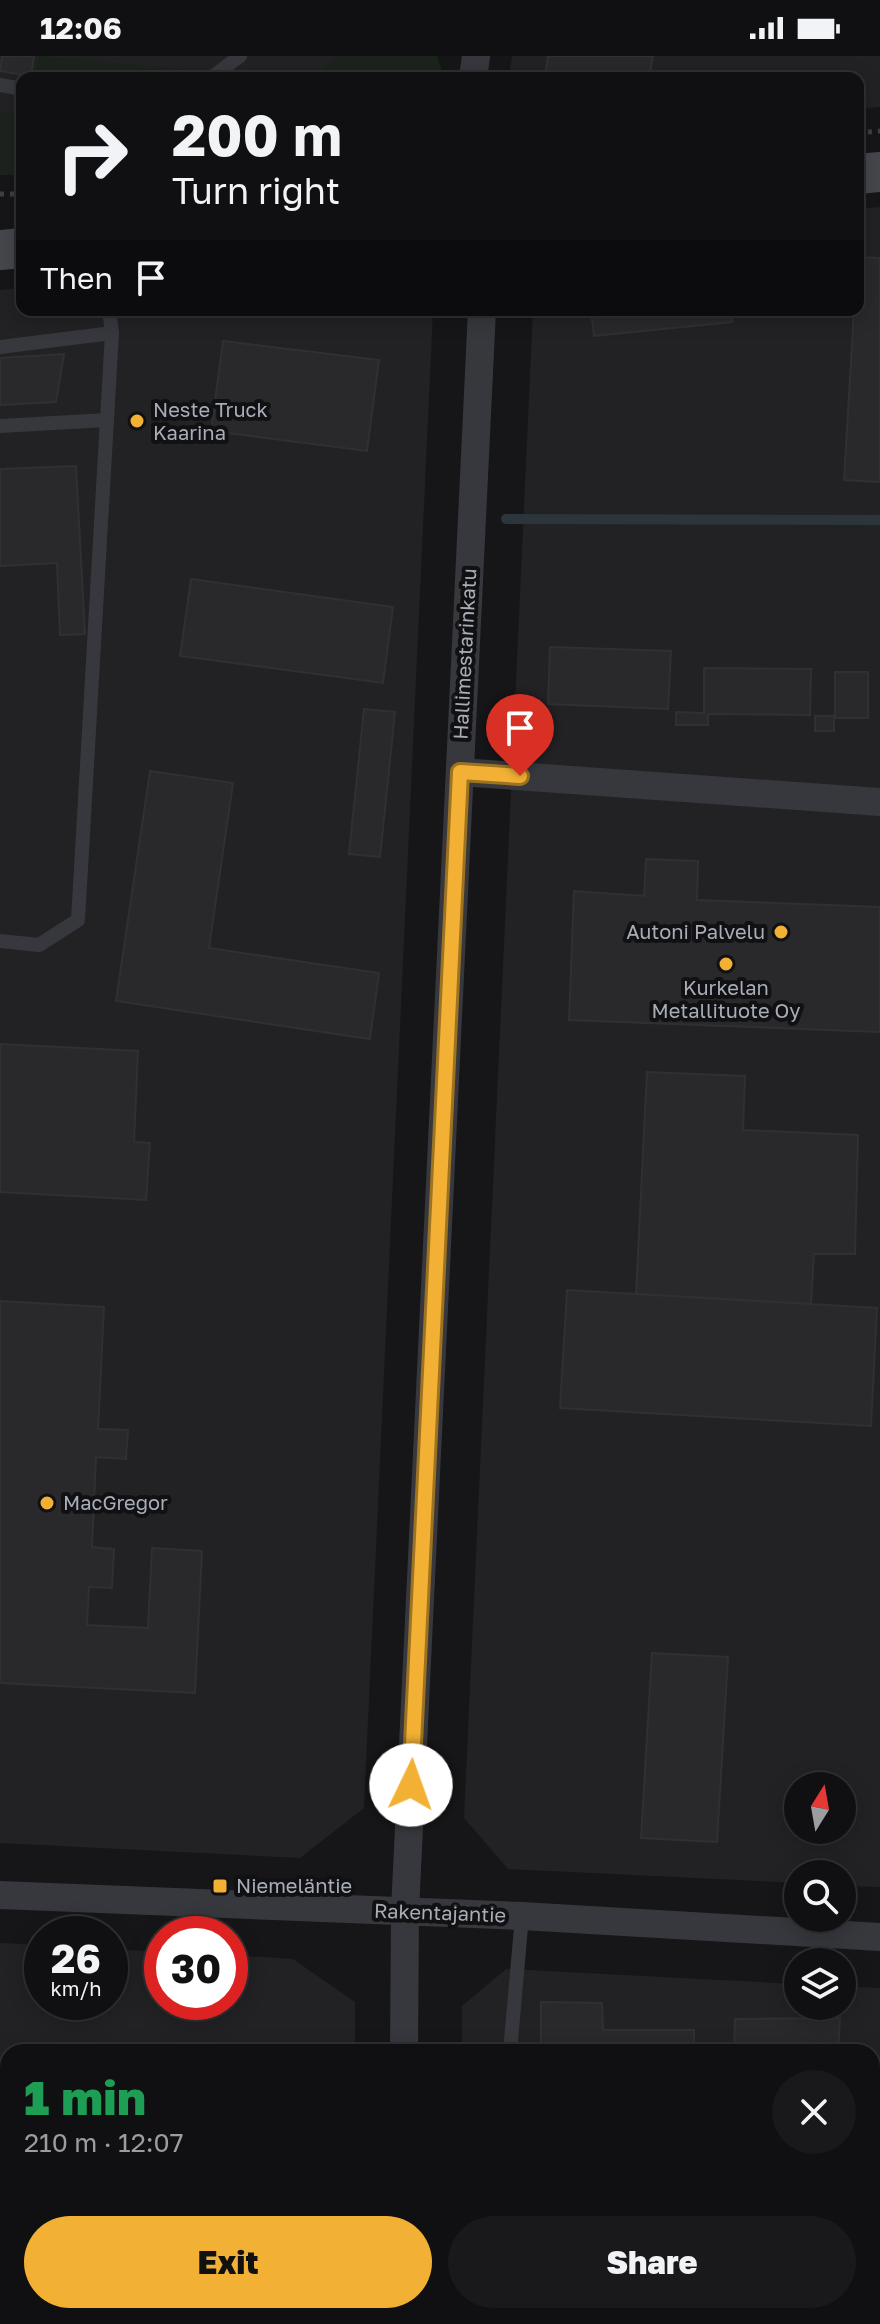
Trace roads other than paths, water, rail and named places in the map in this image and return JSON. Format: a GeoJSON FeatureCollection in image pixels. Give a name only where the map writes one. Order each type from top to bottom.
{"type":"FeatureCollection","features":[{"type":"Feature","properties":{"kind":"street","name":"Hallimestarinkatu"},"geometry":{"type":"LineString","coordinates":[[404,2044],[405,1911],[482,316]]}},
{"type":"Feature","properties":{"kind":"street"},"geometry":{"type":"LineString","coordinates":[[460,772],[880,802]]}},
{"type":"Feature","properties":{"kind":"street","name":"Rakentajantie"},"geometry":{"type":"LineString","coordinates":[[0,1895],[522,1916],[880,1937]]}},
{"type":"Feature","properties":{"kind":"lane"},"geometry":{"type":"LineString","coordinates":[[219,72],[240,56]]}},
{"type":"Feature","properties":{"kind":"lane"},"geometry":{"type":"LineString","coordinates":[[0,941],[39,945],[78,920],[112,333],[110,316]]}},
{"type":"Feature","properties":{"kind":"lane"},"geometry":{"type":"LineString","coordinates":[[0,347],[112,333]]}},
{"type":"Feature","properties":{"kind":"lane"},"geometry":{"type":"LineString","coordinates":[[0,426],[107,420]]}},
{"type":"Feature","properties":{"kind":"lane"},"geometry":{"type":"LineString","coordinates":[[511,2044],[522,1916]]}},
{"type":"Feature","properties":{"kind":"waterway"},"geometry":{"type":"LineString","coordinates":[[506,519],[880,520]]}},
{"type":"Feature","properties":{"kind":"place","name":"Neste Truck Kaarina"},"geometry":{"type":"Point","coordinates":[137,421]}},
{"type":"Feature","properties":{"kind":"place","name":"Autoni Palvelu"},"geometry":{"type":"Point","coordinates":[781,932]}},
{"type":"Feature","properties":{"kind":"place","name":"Kurkelan Metallituote Oy"},"geometry":{"type":"Point","coordinates":[726,964]}},
{"type":"Feature","properties":{"kind":"place","name":"MacGregor"},"geometry":{"type":"Point","coordinates":[47,1503]}},
{"type":"Feature","properties":{"kind":"place","name":"Niemeläntie"},"geometry":{"type":"Point","coordinates":[220,1886]}}]}
